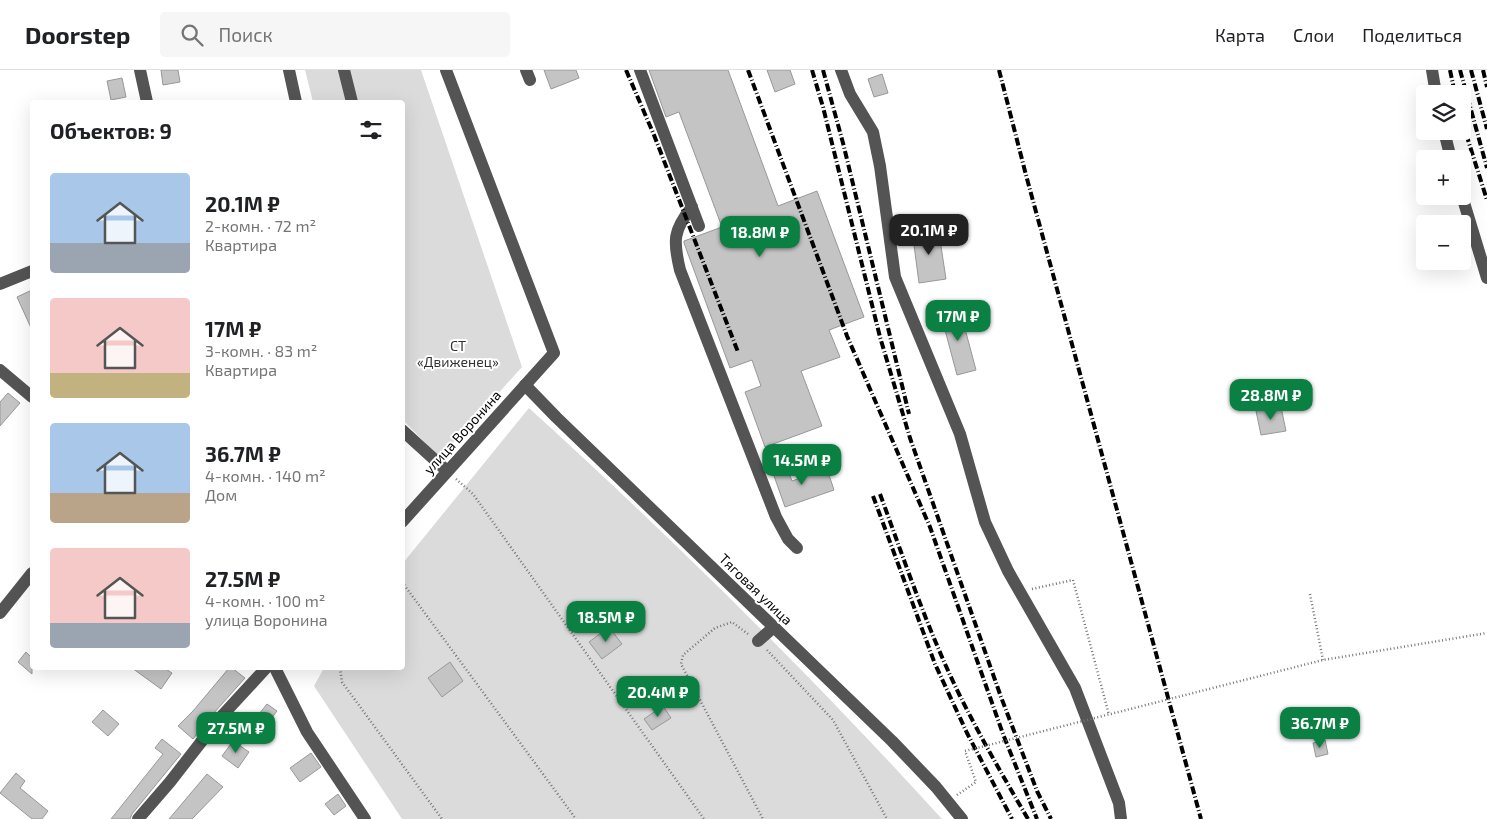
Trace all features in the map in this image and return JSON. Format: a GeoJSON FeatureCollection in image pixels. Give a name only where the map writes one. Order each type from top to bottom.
{"type":"FeatureCollection","features":[{"type":"Feature","properties":{"kind":"street"},"geometry":{"type":"LineString","coordinates":[[140,70],[147,100]]}},
{"type":"Feature","properties":{"kind":"street"},"geometry":{"type":"LineString","coordinates":[[289,70],[296,100]]}},
{"type":"Feature","properties":{"kind":"street"},"geometry":{"type":"LineString","coordinates":[[344,70],[352,100]]}},
{"type":"Feature","properties":{"kind":"street","name":"улица Воронина"},"geometry":{"type":"LineString","coordinates":[[405,519],[554,353],[446,70]]}},
{"type":"Feature","properties":{"kind":"street"},"geometry":{"type":"LineString","coordinates":[[640,70],[699,226]]}},
{"type":"Feature","properties":{"kind":"street"},"geometry":{"type":"LineString","coordinates":[[840,70],[850,94],[873,132],[880,166],[896,277],[960,434],[985,522],[1000,557],[1075,688],[1119,803],[1121,819]]}},
{"type":"Feature","properties":{"kind":"street"},"geometry":{"type":"LineString","coordinates":[[1432,70],[1434,85]]}},
{"type":"Feature","properties":{"kind":"street"},"geometry":{"type":"LineString","coordinates":[[1465,205],[1487,278]]}},
{"type":"Feature","properties":{"kind":"street"},"geometry":{"type":"LineString","coordinates":[[692,207],[678,225],[675,236],[680,270],[776,516],[788,539],[796,548]]}},
{"type":"Feature","properties":{"kind":"street"},"geometry":{"type":"LineString","coordinates":[[0,284],[30,272]]}},
{"type":"Feature","properties":{"kind":"street"},"geometry":{"type":"LineString","coordinates":[[0,370],[30,394]]}},
{"type":"Feature","properties":{"kind":"street","name":"Тяговая улица"},"geometry":{"type":"LineString","coordinates":[[525,385],[903,752],[962,819]]}},
{"type":"Feature","properties":{"kind":"street"},"geometry":{"type":"LineString","coordinates":[[405,433],[447,471]]}},
{"type":"Feature","properties":{"kind":"street"},"geometry":{"type":"LineString","coordinates":[[0,613],[30,576]]}},
{"type":"Feature","properties":{"kind":"street"},"geometry":{"type":"LineString","coordinates":[[758,641],[774,627]]}},
{"type":"Feature","properties":{"kind":"street"},"geometry":{"type":"LineString","coordinates":[[138,819],[170,782],[219,719],[264,670]]}},
{"type":"Feature","properties":{"kind":"street"},"geometry":{"type":"LineString","coordinates":[[276,670],[307,732],[365,819]]}},
{"type":"Feature","properties":{"kind":"path"},"geometry":{"type":"LineString","coordinates":[[447,471],[473,494],[704,819]]}},
{"type":"Feature","properties":{"kind":"path"},"geometry":{"type":"LineString","coordinates":[[1019,592],[1073,580],[1109,715]]}},
{"type":"Feature","properties":{"kind":"path"},"geometry":{"type":"LineString","coordinates":[[405,587],[576,819]]}},
{"type":"Feature","properties":{"kind":"path"},"geometry":{"type":"LineString","coordinates":[[1310,594],[1324,660]]}},
{"type":"Feature","properties":{"kind":"path"},"geometry":{"type":"LineString","coordinates":[[763,819],[681,664],[683,654],[716,628],[732,622],[758,641],[833,720],[887,819]]}},
{"type":"Feature","properties":{"kind":"path"},"geometry":{"type":"LineString","coordinates":[[948,802],[976,782],[965,751],[1324,660],[1487,633]]}},
{"type":"Feature","properties":{"kind":"path"},"geometry":{"type":"LineString","coordinates":[[340,670],[342,682],[442,819]]}},
{"type":"Feature","properties":{"kind":"green space","name":"СТ «Движенец»"},"geometry":{"type":"Polygon","coordinates":[[[305,70],[421,70],[522,367],[440,458],[405,422],[405,100],[312,100],[305,70]]]}},
{"type":"Feature","properties":{"kind":"green space"},"geometry":{"type":"Polygon","coordinates":[[[529,408],[636,507],[792,660],[942,819],[402,819],[314,686],[323,670],[405,670],[405,561],[529,408]]]}},
{"type":"Feature","properties":{"kind":"building"},"geometry":{"type":"Polygon","coordinates":[[[161,70],[178,70],[180,82],[163,85],[161,70]]]}},
{"type":"Feature","properties":{"kind":"building"},"geometry":{"type":"Polygon","coordinates":[[[544,70],[576,70],[579,78],[551,89],[544,70]]]}},
{"type":"Feature","properties":{"kind":"building"},"geometry":{"type":"Polygon","coordinates":[[[649,70],[728,70],[778,206],[817,191],[864,317],[829,330],[840,357],[801,371],[822,426],[765,447],[745,392],[761,386],[752,360],[730,368],[684,243],[684,241],[722,227],[679,112],[666,117],[649,70]]]}},
{"type":"Feature","properties":{"kind":"building"},"geometry":{"type":"Polygon","coordinates":[[[767,70],[790,70],[795,84],[775,92],[767,70]]]}},
{"type":"Feature","properties":{"kind":"building"},"geometry":{"type":"Polygon","coordinates":[[[882,74],[888,93],[874,97],[868,79],[882,74]]]}},
{"type":"Feature","properties":{"kind":"building"},"geometry":{"type":"Polygon","coordinates":[[[122,78],[126,97],[111,100],[107,81],[122,78]]]}},
{"type":"Feature","properties":{"kind":"building"},"geometry":{"type":"Polygon","coordinates":[[[930,227],[931,234],[939,233],[946,279],[919,283],[912,230],[930,227]]]}},
{"type":"Feature","properties":{"kind":"building"},"geometry":{"type":"Polygon","coordinates":[[[30,291],[30,326],[17,297],[30,291]]]}},
{"type":"Feature","properties":{"kind":"building"},"geometry":{"type":"Polygon","coordinates":[[[960,310],[976,370],[957,375],[941,315],[960,310]]]}},
{"type":"Feature","properties":{"kind":"building"},"geometry":{"type":"Polygon","coordinates":[[[8,393],[20,403],[0,426],[0,402],[8,393]]]}},
{"type":"Feature","properties":{"kind":"building"},"geometry":{"type":"Polygon","coordinates":[[[1281,407],[1286,431],[1261,435],[1256,411],[1281,407]]]}},
{"type":"Feature","properties":{"kind":"building"},"geometry":{"type":"Polygon","coordinates":[[[787,468],[792,481],[827,469],[834,490],[785,507],[773,473],[787,468]]]}},
{"type":"Feature","properties":{"kind":"building"},"geometry":{"type":"Polygon","coordinates":[[[609,627],[622,644],[602,659],[589,642],[609,627]]]}},
{"type":"Feature","properties":{"kind":"building"},"geometry":{"type":"Polygon","coordinates":[[[26,652],[30,656],[30,670],[32,670],[32,674],[18,662],[26,652]]]}},
{"type":"Feature","properties":{"kind":"building"},"geometry":{"type":"Polygon","coordinates":[[[450,662],[463,681],[442,697],[428,678],[450,662]]]}},
{"type":"Feature","properties":{"kind":"building"},"geometry":{"type":"Polygon","coordinates":[[[135,670],[167,670],[172,673],[161,689],[135,670]]]}},
{"type":"Feature","properties":{"kind":"building"},"geometry":{"type":"Polygon","coordinates":[[[227,670],[235,670],[245,678],[193,739],[178,726],[227,670]]]}},
{"type":"Feature","properties":{"kind":"building"},"geometry":{"type":"Polygon","coordinates":[[[267,704],[277,711],[261,732],[251,724],[267,704]]]}},
{"type":"Feature","properties":{"kind":"building"},"geometry":{"type":"Polygon","coordinates":[[[663,706],[671,718],[652,730],[644,719],[663,706]]]}},
{"type":"Feature","properties":{"kind":"building"},"geometry":{"type":"Polygon","coordinates":[[[103,710],[119,724],[108,736],[92,722],[103,710]]]}},
{"type":"Feature","properties":{"kind":"building"},"geometry":{"type":"Polygon","coordinates":[[[162,739],[181,754],[132,814],[130,819],[111,819],[163,754],[155,748],[162,739]]]}},
{"type":"Feature","properties":{"kind":"building"},"geometry":{"type":"Polygon","coordinates":[[[1325,740],[1328,754],[1316,757],[1313,743],[1325,740]]]}},
{"type":"Feature","properties":{"kind":"building"},"geometry":{"type":"Polygon","coordinates":[[[233,741],[249,752],[238,768],[222,756],[233,741]]]}},
{"type":"Feature","properties":{"kind":"building"},"geometry":{"type":"Polygon","coordinates":[[[311,753],[321,767],[300,782],[290,768],[311,753]]]}},
{"type":"Feature","properties":{"kind":"building"},"geometry":{"type":"Polygon","coordinates":[[[16,773],[25,781],[20,788],[48,811],[42,819],[32,819],[0,793],[16,773]]]}},
{"type":"Feature","properties":{"kind":"building"},"geometry":{"type":"Polygon","coordinates":[[[207,774],[223,787],[192,819],[169,819],[207,774]]]}},
{"type":"Feature","properties":{"kind":"building"},"geometry":{"type":"Polygon","coordinates":[[[338,794],[346,806],[334,815],[325,804],[338,794]]]}},
{"type":"Feature","properties":{"kind":"railway"},"geometry":{"type":"LineString","coordinates":[[626,70],[654,135],[738,352]]}},
{"type":"Feature","properties":{"kind":"railway"},"geometry":{"type":"LineString","coordinates":[[748,70],[847,336],[930,527],[1003,734],[1037,819]]}},
{"type":"Feature","properties":{"kind":"railway"},"geometry":{"type":"LineString","coordinates":[[812,70],[823,107],[880,337],[910,438],[1001,697],[1037,791],[1051,819]]}},
{"type":"Feature","properties":{"kind":"railway"},"geometry":{"type":"LineString","coordinates":[[823,70],[843,143],[909,414]]}},
{"type":"Feature","properties":{"kind":"railway"},"geometry":{"type":"LineString","coordinates":[[999,70],[1201,819]]}},
{"type":"Feature","properties":{"kind":"railway"},"geometry":{"type":"LineString","coordinates":[[1450,70],[1453,85]]}},
{"type":"Feature","properties":{"kind":"railway"},"geometry":{"type":"LineString","coordinates":[[1460,70],[1487,168]]}},
{"type":"Feature","properties":{"kind":"railway"},"geometry":{"type":"LineString","coordinates":[[1471,70],[1487,129]]}},
{"type":"Feature","properties":{"kind":"railway"},"geometry":{"type":"LineString","coordinates":[[1483,70],[1487,87]]}},
{"type":"Feature","properties":{"kind":"railway"},"geometry":{"type":"LineString","coordinates":[[1468,140],[1487,200]]}},
{"type":"Feature","properties":{"kind":"railway"},"geometry":{"type":"LineString","coordinates":[[880,494],[917,596],[948,671],[976,727],[1028,819]]}},
{"type":"Feature","properties":{"kind":"railway"},"geometry":{"type":"LineString","coordinates":[[873,496],[935,664],[967,733],[1012,819]]}}]}
